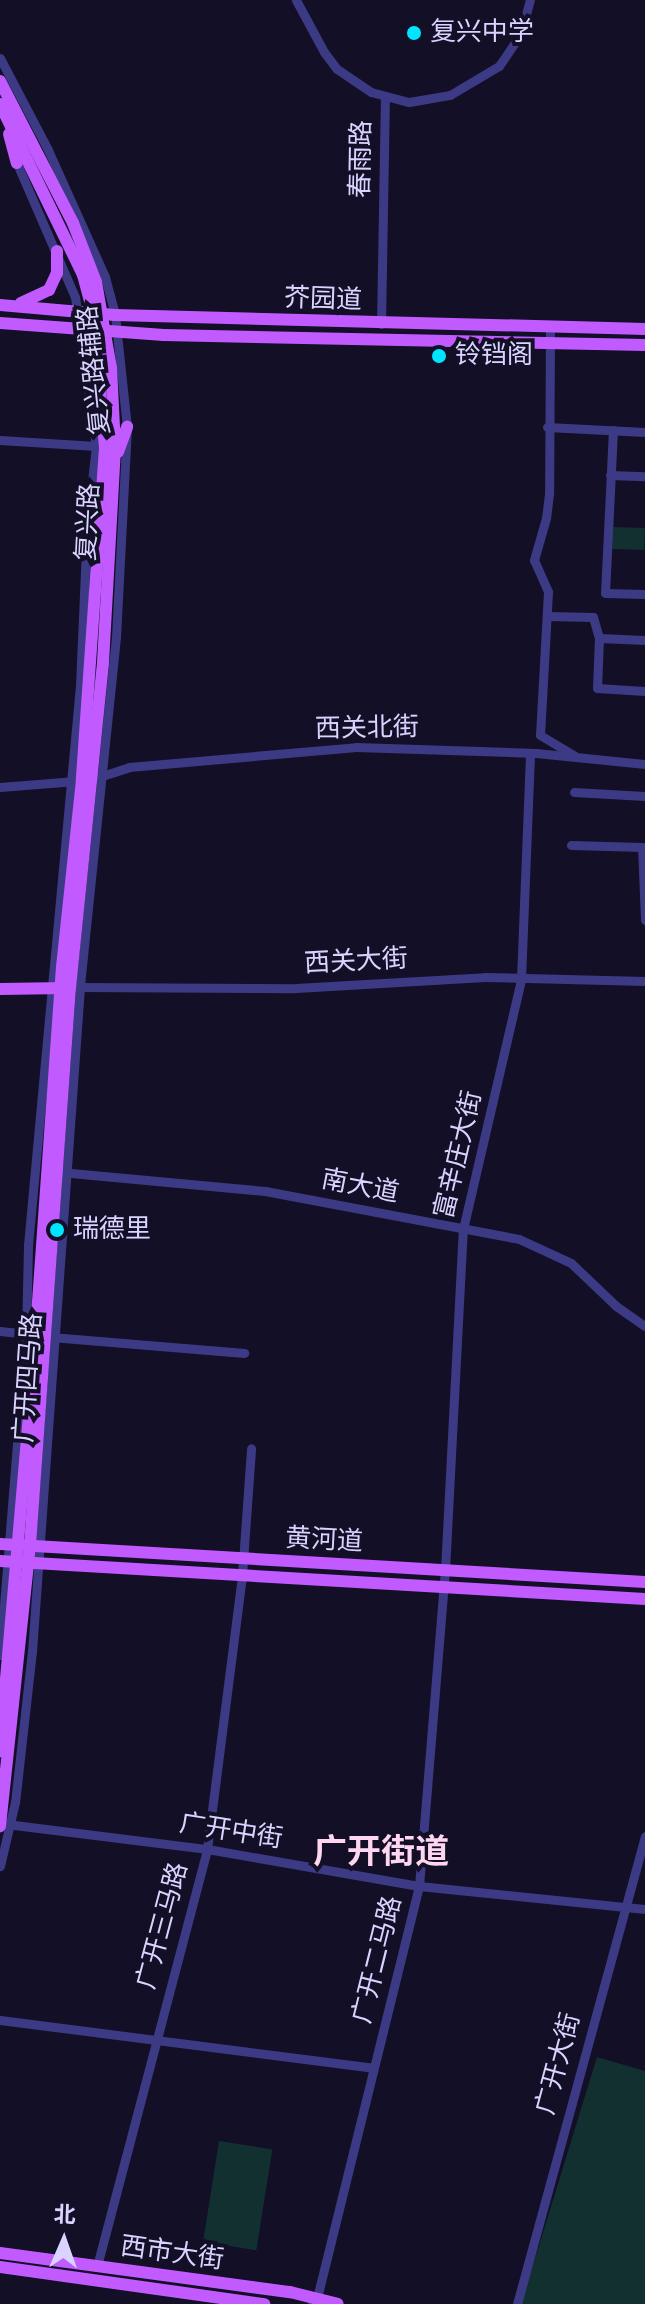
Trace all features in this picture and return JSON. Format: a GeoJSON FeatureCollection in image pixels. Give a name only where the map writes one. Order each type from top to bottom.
{"type":"FeatureCollection","features":[{"type":"Feature","properties":{"kind":"main road","name":"复兴路"},"geometry":{"type":"LineString","coordinates":[[0,81],[73,223],[96,282],[104,314],[100,332],[105,448],[86,779]]}},
{"type":"Feature","properties":{"kind":"main road","name":"复兴路"},"geometry":{"type":"LineString","coordinates":[[2,108],[104,314]]}},
{"type":"Feature","properties":{"kind":"main road"},"geometry":{"type":"LineString","coordinates":[[2,108],[17,163]]}},
{"type":"Feature","properties":{"kind":"main road"},"geometry":{"type":"LineString","coordinates":[[2,305],[34,299],[49,290],[57,273],[57,251]]}},
{"type":"Feature","properties":{"kind":"main road","name":"芥园道"},"geometry":{"type":"LineString","coordinates":[[2,305],[104,314],[645,329]]}},
{"type":"Feature","properties":{"kind":"main road","name":"芥园道"},"geometry":{"type":"LineString","coordinates":[[0,323],[100,332],[645,345]]}},
{"type":"Feature","properties":{"kind":"main road","name":"复兴路"},"geometry":{"type":"LineString","coordinates":[[65,988],[115,458],[100,332]]}},
{"type":"Feature","properties":{"kind":"main road"},"geometry":{"type":"LineString","coordinates":[[115,458],[127,427]]}},
{"type":"Feature","properties":{"kind":"main road"},"geometry":{"type":"LineString","coordinates":[[0,989],[65,988]]}},
{"type":"Feature","properties":{"kind":"main road","name":"广开四马路"},"geometry":{"type":"LineString","coordinates":[[3,1824],[20,1545],[40,1336],[65,988]]}},
{"type":"Feature","properties":{"kind":"main road","name":"黄河道"},"geometry":{"type":"LineString","coordinates":[[20,1545],[645,1582]]}},
{"type":"Feature","properties":{"kind":"main road","name":"广开四马路"},"geometry":{"type":"LineString","coordinates":[[0,1751],[19,1562]]}},
{"type":"Feature","properties":{"kind":"main road","name":"黄河道"},"geometry":{"type":"LineString","coordinates":[[19,1562],[645,1599]]}},
{"type":"Feature","properties":{"kind":"main road","name":"西市大街"},"geometry":{"type":"LineString","coordinates":[[0,2253],[338,2304]]}},
{"type":"Feature","properties":{"kind":"main road","name":"西市大街"},"geometry":{"type":"LineString","coordinates":[[0,2267],[264,2304]]}},
{"type":"Feature","properties":{"kind":"street"},"geometry":{"type":"LineString","coordinates":[[296,0],[324,52],[337,69],[371,92],[385,97]]}},
{"type":"Feature","properties":{"kind":"street","name":"春雨路"},"geometry":{"type":"LineString","coordinates":[[381,324],[385,97],[409,102],[431,100],[450,95],[483,78],[512,51],[521,33],[530,0]]}},
{"type":"Feature","properties":{"kind":"street","name":"复兴路辅路"},"geometry":{"type":"LineString","coordinates":[[0,58],[76,209],[105,277],[96,446],[87,525],[86,779],[65,988]]}},
{"type":"Feature","properties":{"kind":"street","name":"复兴路辅路"},"geometry":{"type":"LineString","coordinates":[[0,129],[57,251],[79,312],[100,332],[127,427],[116,637],[86,779],[65,988]]}},
{"type":"Feature","properties":{"kind":"street"},"geometry":{"type":"LineString","coordinates":[[550,328],[547,427],[549,494],[534,560],[548,592],[540,735],[577,757]]}},
{"type":"Feature","properties":{"kind":"street"},"geometry":{"type":"LineString","coordinates":[[547,427],[645,432]]}},
{"type":"Feature","properties":{"kind":"street"},"geometry":{"type":"LineString","coordinates":[[613,430],[605,593],[645,594]]}},
{"type":"Feature","properties":{"kind":"street"},"geometry":{"type":"LineString","coordinates":[[0,440],[96,446]]}},
{"type":"Feature","properties":{"kind":"street"},"geometry":{"type":"LineString","coordinates":[[610,475],[645,476]]}},
{"type":"Feature","properties":{"kind":"street"},"geometry":{"type":"LineString","coordinates":[[547,616],[593,617],[599,638],[597,688],[645,691]]}},
{"type":"Feature","properties":{"kind":"street"},"geometry":{"type":"LineString","coordinates":[[599,638],[645,640]]}},
{"type":"Feature","properties":{"kind":"street","name":"西关北街"},"geometry":{"type":"LineString","coordinates":[[0,787],[86,779],[129,767],[356,747],[530,753],[645,764]]}},
{"type":"Feature","properties":{"kind":"street","name":"富辛庄大街"},"geometry":{"type":"LineString","coordinates":[[445,1570],[463,1229],[521,979],[530,753]]}},
{"type":"Feature","properties":{"kind":"street"},"geometry":{"type":"LineString","coordinates":[[574,792],[645,796]]}},
{"type":"Feature","properties":{"kind":"street"},"geometry":{"type":"LineString","coordinates":[[571,845],[642,847],[645,920]]}},
{"type":"Feature","properties":{"kind":"street","name":"西关大街"},"geometry":{"type":"LineString","coordinates":[[65,988],[280,988],[485,977],[645,981]]}},
{"type":"Feature","properties":{"kind":"street"},"geometry":{"type":"LineString","coordinates":[[0,1655],[19,1562],[40,1336],[28,1245],[52,1171],[65,988]]}},
{"type":"Feature","properties":{"kind":"street","name":"南大道"},"geometry":{"type":"LineString","coordinates":[[52,1171],[265,1191],[463,1229],[545,1249],[571,1263],[616,1306],[645,1326]]}},
{"type":"Feature","properties":{"kind":"street"},"geometry":{"type":"LineString","coordinates":[[0,1331],[244,1353]]}},
{"type":"Feature","properties":{"kind":"street","name":"广开三马路"},"geometry":{"type":"LineString","coordinates":[[97,2266],[207,1849],[242,1575],[251,1448]]}},
{"type":"Feature","properties":{"kind":"street","name":"广开二马路"},"geometry":{"type":"LineString","coordinates":[[314,2301],[419,1886],[445,1570]]}},
{"type":"Feature","properties":{"kind":"street","name":"广开中街"},"geometry":{"type":"LineString","coordinates":[[3,1824],[207,1849],[419,1886],[645,1909]]}},
{"type":"Feature","properties":{"kind":"street","name":"广开四马路"},"geometry":{"type":"LineString","coordinates":[[0,1866],[3,1824]]}},
{"type":"Feature","properties":{"kind":"street","name":"广开大街"},"geometry":{"type":"LineString","coordinates":[[517,2304],[645,1836]]}},
{"type":"Feature","properties":{"kind":"street"},"geometry":{"type":"LineString","coordinates":[[0,2020],[373,2068]]}},
{"type":"Feature","properties":{"kind":"green space"},"geometry":{"type":"Polygon","coordinates":[[[613,527],[645,528],[644,550],[612,549],[613,527]]]}},
{"type":"Feature","properties":{"kind":"green space"},"geometry":{"type":"Polygon","coordinates":[[[597,2057],[645,2071],[645,2304],[521,2304],[597,2057]]]}},
{"type":"Feature","properties":{"kind":"green space"},"geometry":{"type":"Polygon","coordinates":[[[219,2141],[272,2149],[256,2250],[203,2242],[219,2141]]]}},
{"type":"Feature","properties":{"kind":"place","name":"复兴中学"},"geometry":{"type":"Point","coordinates":[414,33]}},
{"type":"Feature","properties":{"kind":"place","name":"铃铛阁"},"geometry":{"type":"Point","coordinates":[439,356]}},
{"type":"Feature","properties":{"kind":"place","name":"瑞德里"},"geometry":{"type":"Point","coordinates":[57,1230]}},
{"type":"Feature","properties":{"kind":"district","name":"广开街道"},"geometry":{"type":"Point","coordinates":[381,1853]}}]}
